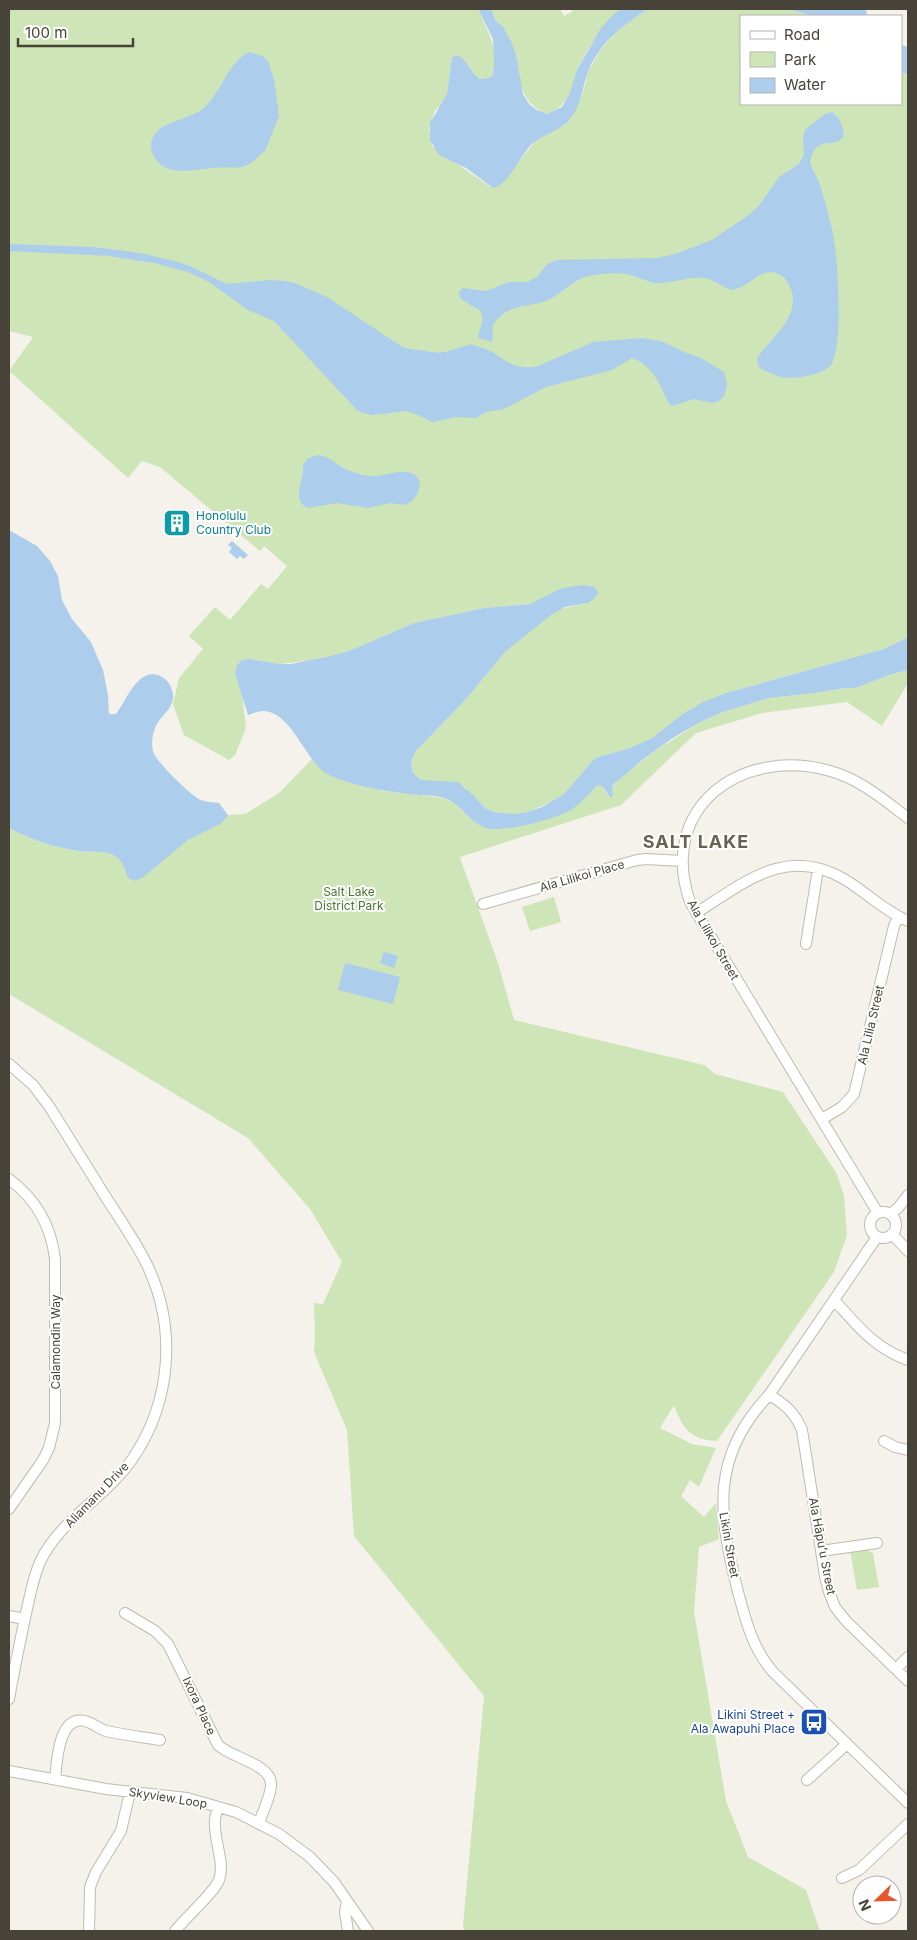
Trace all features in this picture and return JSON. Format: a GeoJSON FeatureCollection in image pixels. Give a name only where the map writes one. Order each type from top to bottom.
{"type":"FeatureCollection","features":[{"type":"Feature","properties":{"kind":"street","name":"Ala Lilikoi Street"},"geometry":{"type":"LineString","coordinates":[[878,1212],[696,913],[686,891],[682,861],[683,845],[694,816],[716,790],[736,778],[765,769],[791,766],[832,771],[861,784],[908,818]]}},
{"type":"Feature","properties":{"kind":"street","name":"Ala Lilikoi Place"},"geometry":{"type":"LineString","coordinates":[[483,904],[637,860],[682,861]]}},
{"type":"Feature","properties":{"kind":"street"},"geometry":{"type":"LineString","coordinates":[[696,913],[766,871],[795,865],[818,869],[844,880],[903,919]]}},
{"type":"Feature","properties":{"kind":"street"},"geometry":{"type":"LineString","coordinates":[[806,944],[818,869]]}},
{"type":"Feature","properties":{"kind":"street","name":"Ala Līlia Street"},"geometry":{"type":"LineString","coordinates":[[822,1119],[842,1107],[854,1094],[894,926],[903,919]]}},
{"type":"Feature","properties":{"kind":"street","name":"Aliamanu Drive"},"geometry":{"type":"LineString","coordinates":[[9,1064],[33,1085],[49,1106],[141,1253],[158,1294],[166,1323],[166,1368],[160,1398],[150,1426],[125,1469],[61,1532],[44,1554],[34,1580],[9,1699]]}},
{"type":"Feature","properties":{"kind":"street","name":"Calamondin Way"},"geometry":{"type":"LineString","coordinates":[[9,1179],[19,1186],[35,1203],[47,1224],[52,1241],[55,1259],[56,1400],[55,1423],[49,1448],[36,1471],[9,1509]]}},
{"type":"Feature","properties":{"kind":"street"},"geometry":{"type":"LineString","coordinates":[[890,1214],[896,1226],[892,1234],[885,1238],[877,1237],[871,1230],[872,1218],[878,1212],[890,1214],[898,1208],[908,1194]]}},
{"type":"Feature","properties":{"kind":"street"},"geometry":{"type":"LineString","coordinates":[[892,1234],[908,1251]]}},
{"type":"Feature","properties":{"kind":"street","name":"Likini Street"},"geometry":{"type":"LineString","coordinates":[[877,1237],[769,1395],[744,1425],[728,1461],[724,1484],[723,1518],[731,1562],[745,1619],[759,1654],[773,1672],[908,1803]]}},
{"type":"Feature","properties":{"kind":"street"},"geometry":{"type":"LineString","coordinates":[[834,1300],[872,1341],[882,1348],[908,1360]]}},
{"type":"Feature","properties":{"kind":"street","name":"Ala Hāpuʻu Street"},"geometry":{"type":"LineString","coordinates":[[769,1395],[784,1404],[791,1411],[802,1430],[827,1585],[835,1607],[846,1621],[908,1681]]}},
{"type":"Feature","properties":{"kind":"street"},"geometry":{"type":"LineString","coordinates":[[884,1441],[895,1447],[908,1450]]}},
{"type":"Feature","properties":{"kind":"street"},"geometry":{"type":"LineString","coordinates":[[821,1551],[877,1543]]}},
{"type":"Feature","properties":{"kind":"street","name":"Ixora Place"},"geometry":{"type":"LineString","coordinates":[[125,1613],[155,1631],[168,1644],[218,1745],[226,1752],[261,1768],[268,1774],[271,1780],[271,1789],[259,1823]]}},
{"type":"Feature","properties":{"kind":"street"},"geometry":{"type":"LineString","coordinates":[[9,1616],[25,1618]]}},
{"type":"Feature","properties":{"kind":"street"},"geometry":{"type":"LineString","coordinates":[[896,1669],[908,1657]]}},
{"type":"Feature","properties":{"kind":"street"},"geometry":{"type":"LineString","coordinates":[[55,1779],[63,1733],[69,1725],[75,1722],[85,1721],[108,1732],[160,1740]]}},
{"type":"Feature","properties":{"kind":"street"},"geometry":{"type":"LineString","coordinates":[[806,1780],[847,1744]]}},
{"type":"Feature","properties":{"kind":"street","name":"Skyview Loop"},"geometry":{"type":"LineString","coordinates":[[9,1771],[130,1792],[186,1798],[236,1812],[279,1834],[310,1858],[334,1882],[368,1931]]}},
{"type":"Feature","properties":{"kind":"street"},"geometry":{"type":"LineString","coordinates":[[88,1931],[90,1887],[96,1872],[121,1831],[130,1792]]}},
{"type":"Feature","properties":{"kind":"street"},"geometry":{"type":"LineString","coordinates":[[176,1931],[184,1919],[216,1886],[220,1878],[221,1866],[214,1826],[218,1807]]}},
{"type":"Feature","properties":{"kind":"street"},"geometry":{"type":"LineString","coordinates":[[842,1878],[859,1870],[908,1824]]}},
{"type":"Feature","properties":{"kind":"street"},"geometry":{"type":"LineString","coordinates":[[347,1901],[345,1912],[348,1931]]}},
{"type":"Feature","properties":{"kind":"green space","name":"Honolulu Country Club"},"geometry":{"type":"Polygon","coordinates":[[[9,9],[478,9],[494,48],[495,65],[493,75],[480,79],[463,60],[454,55],[452,57],[447,94],[444,101],[435,111],[429,129],[432,146],[490,187],[510,173],[536,140],[565,124],[570,119],[582,96],[588,72],[601,49],[621,27],[648,9],[788,9],[809,15],[740,15],[740,105],[902,105],[902,73],[908,74],[908,637],[884,649],[726,693],[693,708],[652,738],[630,748],[595,758],[563,795],[554,801],[527,812],[514,814],[493,812],[485,808],[465,787],[421,780],[413,773],[411,762],[416,751],[467,698],[505,652],[540,622],[560,609],[588,603],[597,595],[597,590],[550,596],[530,604],[484,608],[414,623],[349,651],[314,660],[280,664],[250,659],[242,693],[246,728],[235,755],[229,760],[184,735],[173,704],[179,678],[203,649],[189,636],[215,607],[230,620],[261,584],[268,589],[287,566],[264,546],[260,551],[160,467],[142,461],[128,478],[9,371],[33,337],[9,331],[9,9]]]}},
{"type":"Feature","properties":{"kind":"green space"},"geometry":{"type":"Polygon","coordinates":[[[491,9],[560,9],[564,16],[572,12],[572,9],[621,9],[602,29],[592,44],[578,68],[567,98],[561,106],[547,114],[536,108],[523,92],[509,38],[491,9]]]}},
{"type":"Feature","properties":{"kind":"green space","name":"Salt Lake District Park"},"geometry":{"type":"Polygon","coordinates":[[[908,670],[908,683],[882,726],[847,702],[762,713],[696,733],[621,805],[460,857],[456,847],[498,963],[514,1020],[704,1065],[715,1074],[783,1092],[837,1174],[844,1196],[847,1235],[834,1272],[717,1441],[700,1438],[689,1431],[680,1420],[674,1405],[660,1428],[692,1444],[716,1448],[699,1487],[690,1480],[681,1496],[704,1517],[716,1503],[719,1539],[699,1547],[694,1612],[726,1801],[748,1857],[806,1890],[820,1931],[464,1931],[484,1696],[354,1536],[347,1430],[314,1352],[314,1303],[323,1304],[342,1262],[310,1209],[248,1138],[9,994],[9,828],[43,843],[83,852],[109,853],[121,862],[127,877],[188,840],[221,823],[228,815],[245,814],[279,793],[312,759],[320,768],[352,782],[385,791],[444,798],[454,803],[471,819],[493,829],[538,822],[598,785],[603,787],[609,798],[612,788],[618,780],[655,751],[702,721],[723,712],[769,698],[856,688],[908,670]]]}},
{"type":"Feature","properties":{"kind":"green space"},"geometry":{"type":"Polygon","coordinates":[[[554,897],[561,922],[530,931],[522,907],[554,897]]]}},
{"type":"Feature","properties":{"kind":"green space"},"geometry":{"type":"Polygon","coordinates":[[[865,1549],[873,1553],[879,1587],[857,1590],[850,1550],[865,1549]]]}},
{"type":"Feature","properties":{"kind":"water"},"geometry":{"type":"Polygon","coordinates":[[[478,9],[491,9],[496,21],[503,27],[516,55],[523,94],[530,105],[547,114],[562,107],[570,93],[577,70],[601,28],[615,13],[621,9],[648,9],[613,35],[599,52],[588,72],[575,113],[567,123],[530,146],[508,177],[493,188],[466,168],[439,155],[430,140],[430,123],[447,94],[452,57],[457,55],[461,57],[480,79],[493,75],[493,39],[478,9]]]}},
{"type":"Feature","properties":{"kind":"water"},"geometry":{"type":"Polygon","coordinates":[[[788,9],[865,9],[868,15],[809,15],[788,9]]]}},
{"type":"Feature","properties":{"kind":"water"},"geometry":{"type":"Polygon","coordinates":[[[902,45],[908,47],[908,74],[902,73],[902,45]]]}},
{"type":"Feature","properties":{"kind":"water"},"geometry":{"type":"Polygon","coordinates":[[[250,52],[262,56],[268,61],[274,79],[279,116],[265,151],[243,167],[187,171],[162,166],[156,160],[151,150],[155,134],[166,125],[193,115],[205,107],[237,61],[250,52]]]}},
{"type":"Feature","properties":{"kind":"water"},"geometry":{"type":"Polygon","coordinates":[[[832,112],[841,124],[843,138],[820,145],[816,148],[810,161],[819,182],[832,229],[838,277],[839,320],[837,339],[835,355],[827,369],[808,376],[786,378],[760,368],[757,360],[759,355],[786,323],[793,304],[792,294],[787,281],[781,275],[773,272],[760,275],[742,287],[732,290],[705,278],[656,283],[621,273],[589,276],[576,281],[549,300],[504,313],[493,325],[492,342],[479,338],[482,315],[478,309],[460,298],[459,292],[463,288],[486,291],[509,282],[527,282],[537,277],[547,264],[557,260],[657,258],[678,253],[712,240],[750,214],[758,207],[779,177],[799,164],[804,155],[803,137],[805,130],[825,114],[832,112]]]}},
{"type":"Feature","properties":{"kind":"water"},"geometry":{"type":"Polygon","coordinates":[[[9,244],[94,247],[140,253],[190,266],[227,284],[271,280],[295,283],[327,297],[404,348],[439,353],[471,344],[521,367],[538,366],[593,342],[641,338],[661,341],[699,357],[724,372],[727,385],[724,396],[719,401],[712,403],[694,399],[672,406],[650,370],[632,358],[612,370],[546,387],[504,409],[486,412],[476,418],[457,417],[432,422],[406,411],[372,415],[356,409],[274,321],[248,310],[209,282],[188,272],[154,263],[109,256],[9,251],[9,244]]]}},
{"type":"Feature","properties":{"kind":"water"},"geometry":{"type":"Polygon","coordinates":[[[319,455],[328,458],[343,468],[363,475],[376,476],[408,472],[418,478],[420,485],[418,493],[412,501],[404,505],[390,503],[368,508],[337,503],[308,508],[300,500],[299,495],[303,465],[308,458],[319,455]]]}},
{"type":"Feature","properties":{"kind":"water"},"geometry":{"type":"Polygon","coordinates":[[[9,530],[37,546],[50,561],[58,576],[62,600],[72,619],[91,642],[103,670],[108,695],[109,714],[116,714],[135,684],[141,678],[148,675],[156,675],[165,679],[172,691],[173,699],[170,707],[154,731],[152,745],[154,754],[168,772],[190,793],[201,800],[219,803],[228,815],[222,823],[188,840],[142,878],[134,881],[127,877],[123,864],[113,855],[79,851],[52,845],[9,828],[9,530]]]}},
{"type":"Feature","properties":{"kind":"water"},"geometry":{"type":"Polygon","coordinates":[[[232,541],[248,555],[244,559],[240,556],[237,559],[229,552],[232,548],[228,545],[232,541]]]}},
{"type":"Feature","properties":{"kind":"water"},"geometry":{"type":"Polygon","coordinates":[[[584,585],[595,587],[598,593],[595,598],[588,603],[565,607],[551,615],[505,652],[467,698],[416,751],[411,762],[413,773],[421,780],[458,782],[485,808],[493,812],[514,814],[527,812],[542,807],[563,795],[595,758],[630,748],[652,738],[683,714],[703,702],[726,693],[884,649],[908,637],[908,670],[856,688],[769,698],[723,712],[702,721],[673,738],[645,758],[614,784],[612,788],[613,796],[610,798],[603,787],[598,785],[579,804],[564,814],[527,825],[501,829],[483,827],[450,800],[444,798],[373,788],[350,783],[329,775],[313,760],[291,728],[282,719],[273,713],[263,711],[248,715],[235,674],[237,665],[242,660],[250,659],[291,664],[326,657],[349,651],[414,623],[484,608],[530,604],[562,588],[584,585]]]}},
{"type":"Feature","properties":{"kind":"water"},"geometry":{"type":"Polygon","coordinates":[[[384,952],[398,956],[394,968],[380,963],[384,952]]]}},
{"type":"Feature","properties":{"kind":"water"},"geometry":{"type":"Polygon","coordinates":[[[345,963],[400,977],[393,1004],[338,990],[345,963]]]}},
{"type":"Feature","properties":{"kind":"place","name":"Honolulu Country Club"},"geometry":{"type":"Point","coordinates":[177,523]}},
{"type":"Feature","properties":{"kind":"place","name":"Likini Street + Ala Awapuhi Place"},"geometry":{"type":"Point","coordinates":[814,1722]}},
{"type":"Feature","properties":{"kind":"district","name":"SALT LAKE"},"geometry":{"type":"Point","coordinates":[696,842]}}]}
